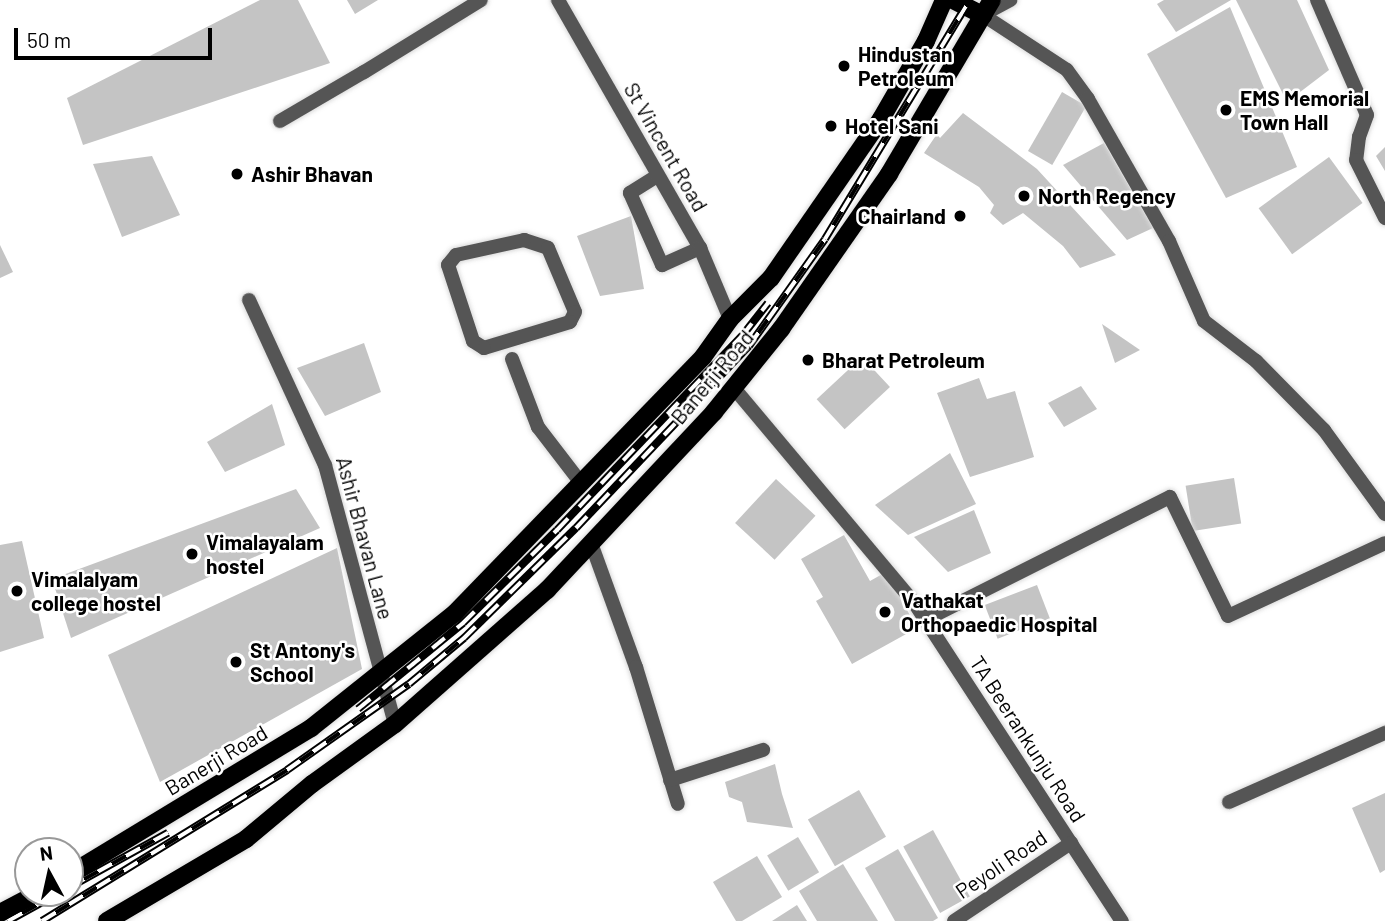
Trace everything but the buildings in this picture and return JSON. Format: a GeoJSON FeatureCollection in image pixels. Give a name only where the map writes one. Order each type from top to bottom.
{"type":"FeatureCollection","features":[{"type":"Feature","properties":{"kind":"main road","name":"Banerji Road"},"geometry":{"type":"LineString","coordinates":[[84,866],[311,729],[454,614],[703,357],[730,319],[771,278],[826,202],[894,96],[926,41],[944,0]]}},
{"type":"Feature","properties":{"kind":"main road"},"geometry":{"type":"LineString","coordinates":[[953,0],[988,7]]}},
{"type":"Feature","properties":{"kind":"main road","name":"Banerji Road"},"geometry":{"type":"LineString","coordinates":[[107,921],[246,839],[312,785],[395,724],[547,590],[734,388],[781,329],[889,174],[988,7]]}},
{"type":"Feature","properties":{"kind":"street"},"geometry":{"type":"LineString","coordinates":[[280,121],[481,0]]}},
{"type":"Feature","properties":{"kind":"street","name":"St Vincent Road"},"geometry":{"type":"LineString","coordinates":[[558,0],[700,248],[730,319]]}},
{"type":"Feature","properties":{"kind":"street"},"geometry":{"type":"LineString","coordinates":[[988,7],[1010,0]]}},
{"type":"Feature","properties":{"kind":"street"},"geometry":{"type":"LineString","coordinates":[[1317,0],[1367,116],[1359,137],[1356,160],[1385,218]]}},
{"type":"Feature","properties":{"kind":"street"},"geometry":{"type":"LineString","coordinates":[[988,7],[1067,70],[1088,99],[1169,241],[1204,321],[1256,361],[1324,430],[1385,514]]}},
{"type":"Feature","properties":{"kind":"street"},"geometry":{"type":"LineString","coordinates":[[657,176],[630,193],[662,265],[700,248]]}},
{"type":"Feature","properties":{"kind":"street"},"geometry":{"type":"LineString","coordinates":[[524,240],[548,248],[575,312],[570,322],[506,342],[484,348],[473,341],[448,265],[456,255],[524,240]]}},
{"type":"Feature","properties":{"kind":"street","name":"Ashir Bhavan Lane"},"geometry":{"type":"LineString","coordinates":[[249,300],[326,465],[380,676]]}},
{"type":"Feature","properties":{"kind":"street"},"geometry":{"type":"LineString","coordinates":[[506,342],[538,428],[581,483]]}},
{"type":"Feature","properties":{"kind":"street","name":"TA Beerankunju Road"},"geometry":{"type":"LineString","coordinates":[[734,388],[925,620],[1122,921]]}},
{"type":"Feature","properties":{"kind":"street"},"geometry":{"type":"LineString","coordinates":[[925,620],[1170,497],[1228,616],[1385,543]]}},
{"type":"Feature","properties":{"kind":"street"},"geometry":{"type":"LineString","coordinates":[[591,543],[636,667],[678,804]]}},
{"type":"Feature","properties":{"kind":"street"},"geometry":{"type":"LineString","coordinates":[[380,676],[395,724]]}},
{"type":"Feature","properties":{"kind":"street"},"geometry":{"type":"LineString","coordinates":[[1229,802],[1385,733]]}},
{"type":"Feature","properties":{"kind":"street"},"geometry":{"type":"LineString","coordinates":[[670,779],[763,750]]}},
{"type":"Feature","properties":{"kind":"street","name":"Peyoli Road"},"geometry":{"type":"LineString","coordinates":[[954,921],[1071,843]]}},
{"type":"Feature","properties":{"kind":"railway"},"geometry":{"type":"LineString","coordinates":[[42,921],[287,770],[409,684],[464,638],[576,528],[749,346],[825,239],[970,0]]}},
{"type":"Feature","properties":{"kind":"railway"},"geometry":{"type":"LineString","coordinates":[[358,709],[463,623],[557,530],[742,336],[768,303]]}},
{"type":"Feature","properties":{"kind":"railway"},"geometry":{"type":"LineString","coordinates":[[84,879],[168,833]]}},
{"type":"Feature","properties":{"kind":"railway"},"geometry":{"type":"LineString","coordinates":[[8,921],[34,907]]}},
{"type":"Feature","properties":{"kind":"place","name":"Hindustan Petroleum"},"geometry":{"type":"Point","coordinates":[844,66]}},
{"type":"Feature","properties":{"kind":"place","name":"EMS Memorial Town Hall"},"geometry":{"type":"Point","coordinates":[1226,110]}},
{"type":"Feature","properties":{"kind":"place","name":"Hotel Sani"},"geometry":{"type":"Point","coordinates":[831,126]}},
{"type":"Feature","properties":{"kind":"place","name":"Ashir Bhavan"},"geometry":{"type":"Point","coordinates":[237,174]}},
{"type":"Feature","properties":{"kind":"place","name":"North Regency"},"geometry":{"type":"Point","coordinates":[1024,196]}},
{"type":"Feature","properties":{"kind":"place","name":"Chairland"},"geometry":{"type":"Point","coordinates":[960,216]}},
{"type":"Feature","properties":{"kind":"place","name":"Bharat Petroleum"},"geometry":{"type":"Point","coordinates":[808,360]}},
{"type":"Feature","properties":{"kind":"place","name":"Vimalayalam hostel"},"geometry":{"type":"Point","coordinates":[192,554]}},
{"type":"Feature","properties":{"kind":"place","name":"Vimalalyam college hostel"},"geometry":{"type":"Point","coordinates":[17,591]}},
{"type":"Feature","properties":{"kind":"place","name":"Vathakat Orthopaedic Hospital"},"geometry":{"type":"Point","coordinates":[885,612]}},
{"type":"Feature","properties":{"kind":"place","name":"St Antony's School"},"geometry":{"type":"Point","coordinates":[236,662]}}]}
